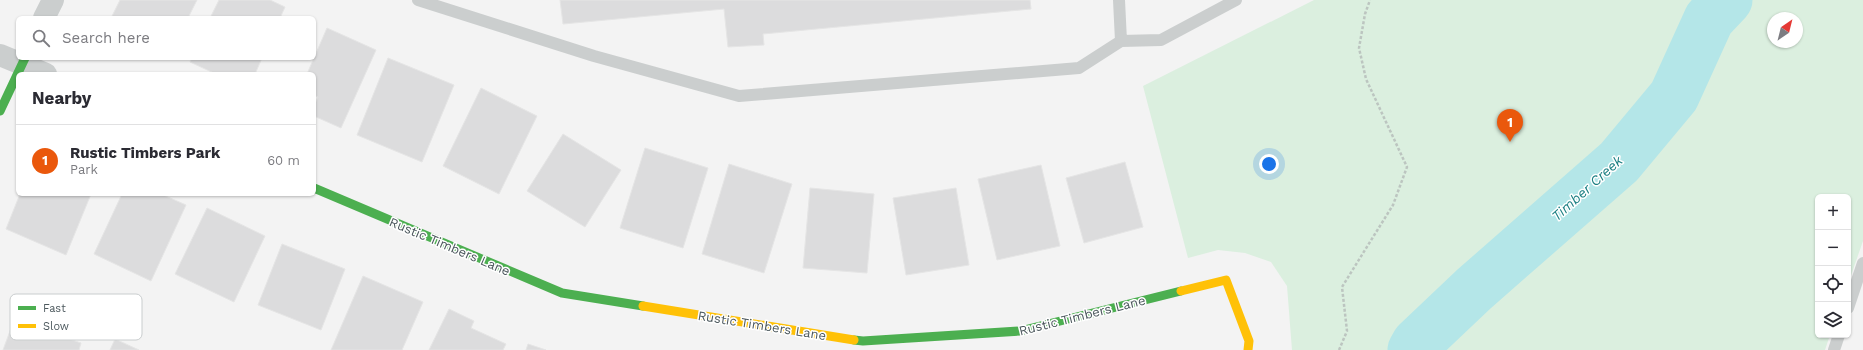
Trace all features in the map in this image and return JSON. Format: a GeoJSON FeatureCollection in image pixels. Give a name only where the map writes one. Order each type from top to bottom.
{"type":"FeatureCollection","features":[{"type":"Feature","properties":{"kind":"street"},"geometry":{"type":"LineString","coordinates":[[45,16],[53,0]]}},
{"type":"Feature","properties":{"kind":"street"},"geometry":{"type":"LineString","coordinates":[[0,55],[16,59]]}},
{"type":"Feature","properties":{"kind":"street"},"geometry":{"type":"LineString","coordinates":[[19,72],[24,61],[43,72]]}},
{"type":"Feature","properties":{"kind":"street"},"geometry":{"type":"LineString","coordinates":[[0,111],[16,78]]}},
{"type":"Feature","properties":{"kind":"street","name":"Rustic Timbers Lane"},"geometry":{"type":"LineString","coordinates":[[316,189],[562,293],[863,341],[1020,331],[1226,280],[1249,341],[1248,350]]}},
{"type":"Feature","properties":{"kind":"lane"},"geometry":{"type":"LineString","coordinates":[[418,0],[594,56],[739,96],[1079,68],[1121,41],[1161,40],[1236,0]]}},
{"type":"Feature","properties":{"kind":"lane"},"geometry":{"type":"LineString","coordinates":[[1119,0],[1121,41]]}},
{"type":"Feature","properties":{"kind":"lane"},"geometry":{"type":"LineString","coordinates":[[1850,302],[1863,263]]}},
{"type":"Feature","properties":{"kind":"lane"},"geometry":{"type":"LineString","coordinates":[[1834,350],[1838,338]]}},
{"type":"Feature","properties":{"kind":"path"},"geometry":{"type":"LineString","coordinates":[[1338,350],[1347,331],[1342,287],[1393,205],[1407,167],[1366,79],[1359,48],[1365,14],[1370,0]]}},
{"type":"Feature","properties":{"kind":"green space"},"geometry":{"type":"Polygon","coordinates":[[[1314,0],[1863,0],[1863,241],[1851,275],[1851,194],[1815,194],[1815,338],[1829,338],[1825,350],[1292,350],[1287,286],[1271,262],[1245,253],[1218,250],[1188,258],[1143,86],[1314,0]]]}},
{"type":"Feature","properties":{"kind":"building"},"geometry":{"type":"Polygon","coordinates":[[[120,0],[197,0],[189,16],[112,16],[120,0]]]}},
{"type":"Feature","properties":{"kind":"building"},"geometry":{"type":"Polygon","coordinates":[[[219,0],[270,0],[285,7],[281,16],[211,16],[219,0]]]}},
{"type":"Feature","properties":{"kind":"building"},"geometry":{"type":"Polygon","coordinates":[[[560,0],[1030,0],[1031,9],[763,34],[764,45],[728,47],[724,9],[563,24],[560,0]]]}},
{"type":"Feature","properties":{"kind":"building"},"geometry":{"type":"Polygon","coordinates":[[[327,28],[376,50],[341,128],[316,117],[316,102],[318,97],[316,96],[316,72],[308,72],[313,60],[316,60],[316,53],[327,28]]]}},
{"type":"Feature","properties":{"kind":"building"},"geometry":{"type":"Polygon","coordinates":[[[388,58],[454,85],[422,162],[357,135],[388,58]]]}},
{"type":"Feature","properties":{"kind":"building"},"geometry":{"type":"Polygon","coordinates":[[[191,60],[261,60],[256,72],[212,72],[190,62],[191,60]]]}},
{"type":"Feature","properties":{"kind":"building"},"geometry":{"type":"Polygon","coordinates":[[[481,88],[537,116],[499,194],[443,166],[481,88]]]}},
{"type":"Feature","properties":{"kind":"building"},"geometry":{"type":"Polygon","coordinates":[[[563,134],[621,170],[585,227],[527,191],[563,134]]]}},
{"type":"Feature","properties":{"kind":"building"},"geometry":{"type":"Polygon","coordinates":[[[645,148],[708,168],[683,248],[620,228],[645,148]]]}},
{"type":"Feature","properties":{"kind":"building"},"geometry":{"type":"Polygon","coordinates":[[[1125,162],[1143,227],[1084,243],[1066,178],[1125,162]]]}},
{"type":"Feature","properties":{"kind":"building"},"geometry":{"type":"Polygon","coordinates":[[[729,164],[792,184],[764,273],[702,254],[729,164]]]}},
{"type":"Feature","properties":{"kind":"building"},"geometry":{"type":"Polygon","coordinates":[[[1041,165],[1060,246],[997,260],[978,179],[1041,165]]]}},
{"type":"Feature","properties":{"kind":"building"},"geometry":{"type":"Polygon","coordinates":[[[810,188],[874,194],[867,273],[803,268],[810,188]]]}},
{"type":"Feature","properties":{"kind":"building"},"geometry":{"type":"Polygon","coordinates":[[[956,188],[969,265],[906,275],[893,198],[956,188]]]}},
{"type":"Feature","properties":{"kind":"building"},"geometry":{"type":"Polygon","coordinates":[[[19,196],[90,196],[66,255],[6,229],[19,196]]]}},
{"type":"Feature","properties":{"kind":"building"},"geometry":{"type":"Polygon","coordinates":[[[121,196],[166,196],[186,205],[151,281],[94,254],[121,196]]]}},
{"type":"Feature","properties":{"kind":"building"},"geometry":{"type":"Polygon","coordinates":[[[207,208],[265,236],[234,302],[175,274],[207,208]]]}},
{"type":"Feature","properties":{"kind":"building"},"geometry":{"type":"Polygon","coordinates":[[[282,244],[345,269],[321,330],[258,305],[282,244]]]}},
{"type":"Feature","properties":{"kind":"building"},"geometry":{"type":"Polygon","coordinates":[[[363,276],[423,302],[402,350],[331,350],[363,276]]]}},
{"type":"Feature","properties":{"kind":"building"},"geometry":{"type":"Polygon","coordinates":[[[449,309],[474,321],[471,328],[506,344],[503,350],[429,350],[449,309]]]}},
{"type":"Feature","properties":{"kind":"building"},"geometry":{"type":"Polygon","coordinates":[[[10,331],[10,340],[72,340],[81,343],[79,350],[3,350],[10,331]]]}},
{"type":"Feature","properties":{"kind":"building"},"geometry":{"type":"Polygon","coordinates":[[[115,340],[117,340],[139,350],[110,350],[115,340]]]}},
{"type":"Feature","properties":{"kind":"building"},"geometry":{"type":"Polygon","coordinates":[[[528,344],[546,350],[526,350],[528,344]]]}},
{"type":"Feature","properties":{"kind":"waterway","name":"Timber Creek"},"geometry":{"type":"LineString","coordinates":[[1413,350],[1417,343],[1474,289],[1619,162],[1674,96],[1709,19],[1727,0]]}},
{"type":"Feature","properties":{"kind":"traffic: fast"},"geometry":{"type":"LineString","coordinates":[[18,72],[24,60]]}},
{"type":"Feature","properties":{"kind":"traffic: fast"},"geometry":{"type":"LineString","coordinates":[[0,111],[16,77]]}},
{"type":"Feature","properties":{"kind":"traffic: fast"},"geometry":{"type":"LineString","coordinates":[[316,189],[562,293],[643,306]]}},
{"type":"Feature","properties":{"kind":"traffic: fast"},"geometry":{"type":"LineString","coordinates":[[854,340],[863,341],[1020,331],[1181,291]]}},
{"type":"Feature","properties":{"kind":"traffic: slow"},"geometry":{"type":"LineString","coordinates":[[1181,291],[1226,280],[1249,341],[1248,350]]}},
{"type":"Feature","properties":{"kind":"traffic: slow"},"geometry":{"type":"LineString","coordinates":[[643,306],[854,340]]}},
{"type":"Feature","properties":{"kind":"place","name":"Rustic Timbers Park"},"geometry":{"type":"Point","coordinates":[1510,142]}}]}
